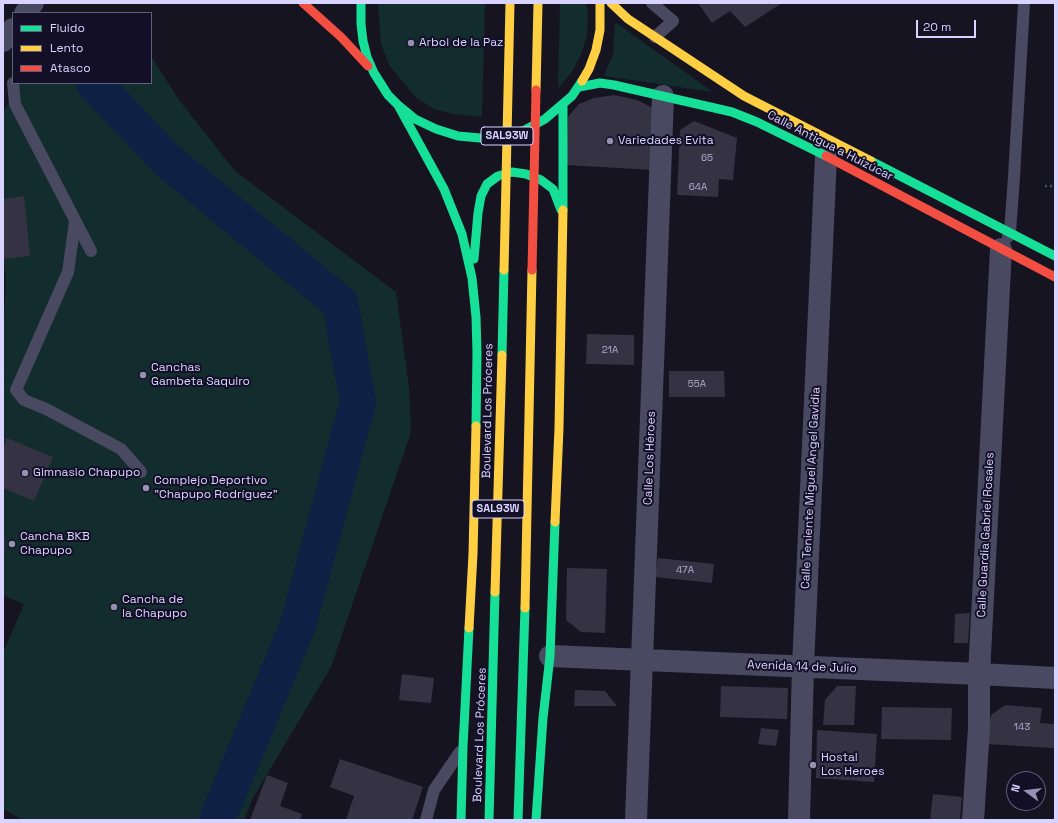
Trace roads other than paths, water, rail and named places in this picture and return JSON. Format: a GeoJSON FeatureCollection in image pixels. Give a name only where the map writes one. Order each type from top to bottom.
{"type":"FeatureCollection","features":[{"type":"Feature","properties":{"kind":"main road"},"geometry":{"type":"LineString","coordinates":[[303,3],[341,37],[374,73]]}},
{"type":"Feature","properties":{"kind":"main road"},"geometry":{"type":"LineString","coordinates":[[361,3],[360,24],[367,57],[374,73],[388,95],[415,119],[436,129],[458,136],[480,138],[503,136],[525,130],[545,119],[563,105],[579,87],[589,69],[596,50],[600,30],[600,3]]}},
{"type":"Feature","properties":{"kind":"main road","name":"Boulevard Los Próceres"},"geometry":{"type":"LineString","coordinates":[[489,820],[488,748],[504,270],[510,3]]}},
{"type":"Feature","properties":{"kind":"main road","name":"SAL93W"},"geometry":{"type":"LineString","coordinates":[[518,820],[526,592],[538,3]]}},
{"type":"Feature","properties":{"kind":"main road","name":"Calle Antigua a Huizúcar"},"geometry":{"type":"LineString","coordinates":[[611,3],[628,19],[744,96],[1006,241],[1055,277]]}},
{"type":"Feature","properties":{"kind":"main road","name":"Calle Antigua a Huizúcar"},"geometry":{"type":"LineString","coordinates":[[579,87],[600,83],[614,85],[732,112],[758,122],[826,156],[1006,241],[1055,256]]}},
{"type":"Feature","properties":{"kind":"main road"},"geometry":{"type":"LineString","coordinates":[[398,105],[444,189],[462,234],[472,278],[476,317],[477,353],[473,546],[467,747],[461,820]]}},
{"type":"Feature","properties":{"kind":"main road"},"geometry":{"type":"LineString","coordinates":[[536,820],[543,718],[550,656],[559,428],[563,217],[563,105]]}},
{"type":"Feature","properties":{"kind":"main road"},"geometry":{"type":"LineString","coordinates":[[472,278],[481,196],[487,184],[498,176],[512,172],[526,174],[541,180],[553,189],[563,217]]}},
{"type":"Feature","properties":{"kind":"street"},"geometry":{"type":"LineString","coordinates":[[26,12],[33,3]]}},
{"type":"Feature","properties":{"kind":"street"},"geometry":{"type":"LineString","coordinates":[[3,40],[12,30]]}},
{"type":"Feature","properties":{"kind":"street","name":"Calle Los Héroes"},"geometry":{"type":"LineString","coordinates":[[636,820],[643,661],[662,96]]}},
{"type":"Feature","properties":{"kind":"street","name":"Calle Teniente Miguel Angel Gavidia"},"geometry":{"type":"LineString","coordinates":[[799,820],[803,668],[826,156]]}},
{"type":"Feature","properties":{"kind":"street","name":"Calle Guardia Gabriel Rosales"},"geometry":{"type":"LineString","coordinates":[[973,820],[979,728],[979,674],[1006,241]]}},
{"type":"Feature","properties":{"kind":"street","name":"Avenida 14 de Julio"},"geometry":{"type":"LineString","coordinates":[[550,656],[1055,678]]}},
{"type":"Feature","properties":{"kind":"lane"},"geometry":{"type":"LineString","coordinates":[[652,3],[673,21],[655,37]]}},
{"type":"Feature","properties":{"kind":"lane"},"geometry":{"type":"LineString","coordinates":[[1006,241],[1024,3]]}},
{"type":"Feature","properties":{"kind":"lane"},"geometry":{"type":"LineString","coordinates":[[13,84],[15,104],[90,251]]}},
{"type":"Feature","properties":{"kind":"lane"},"geometry":{"type":"LineString","coordinates":[[75,222],[68,272],[16,390],[24,400],[46,409],[121,449],[141,472]]}},
{"type":"Feature","properties":{"kind":"lane"},"geometry":{"type":"LineString","coordinates":[[426,820],[434,790],[467,747]]}},
{"type":"Feature","properties":{"kind":"waterway"},"geometry":{"type":"LineString","coordinates":[[95,84],[168,161],[340,303],[358,402],[298,625],[217,820]]}},
{"type":"Feature","properties":{"kind":"place","name":"Arbol de la Paz"},"geometry":{"type":"Point","coordinates":[411,43]}},
{"type":"Feature","properties":{"kind":"place","name":"Variedades Evita"},"geometry":{"type":"Point","coordinates":[610,141]}},
{"type":"Feature","properties":{"kind":"place","name":"Canchas Gambeta Saquiro"},"geometry":{"type":"Point","coordinates":[143,375]}},
{"type":"Feature","properties":{"kind":"place","name":"Gimnasio Chapupo"},"geometry":{"type":"Point","coordinates":[25,473]}},
{"type":"Feature","properties":{"kind":"place","name":"Complejo Deportivo \"Chapupo Rodríguez\""},"geometry":{"type":"Point","coordinates":[146,488]}},
{"type":"Feature","properties":{"kind":"place","name":"Cancha BKB Chapupo"},"geometry":{"type":"Point","coordinates":[12,544]}},
{"type":"Feature","properties":{"kind":"place","name":"Cancha de la Chapupo"},"geometry":{"type":"Point","coordinates":[114,607]}},
{"type":"Feature","properties":{"kind":"place","name":"Hostal Los Heroes"},"geometry":{"type":"Point","coordinates":[813,765]}}]}
